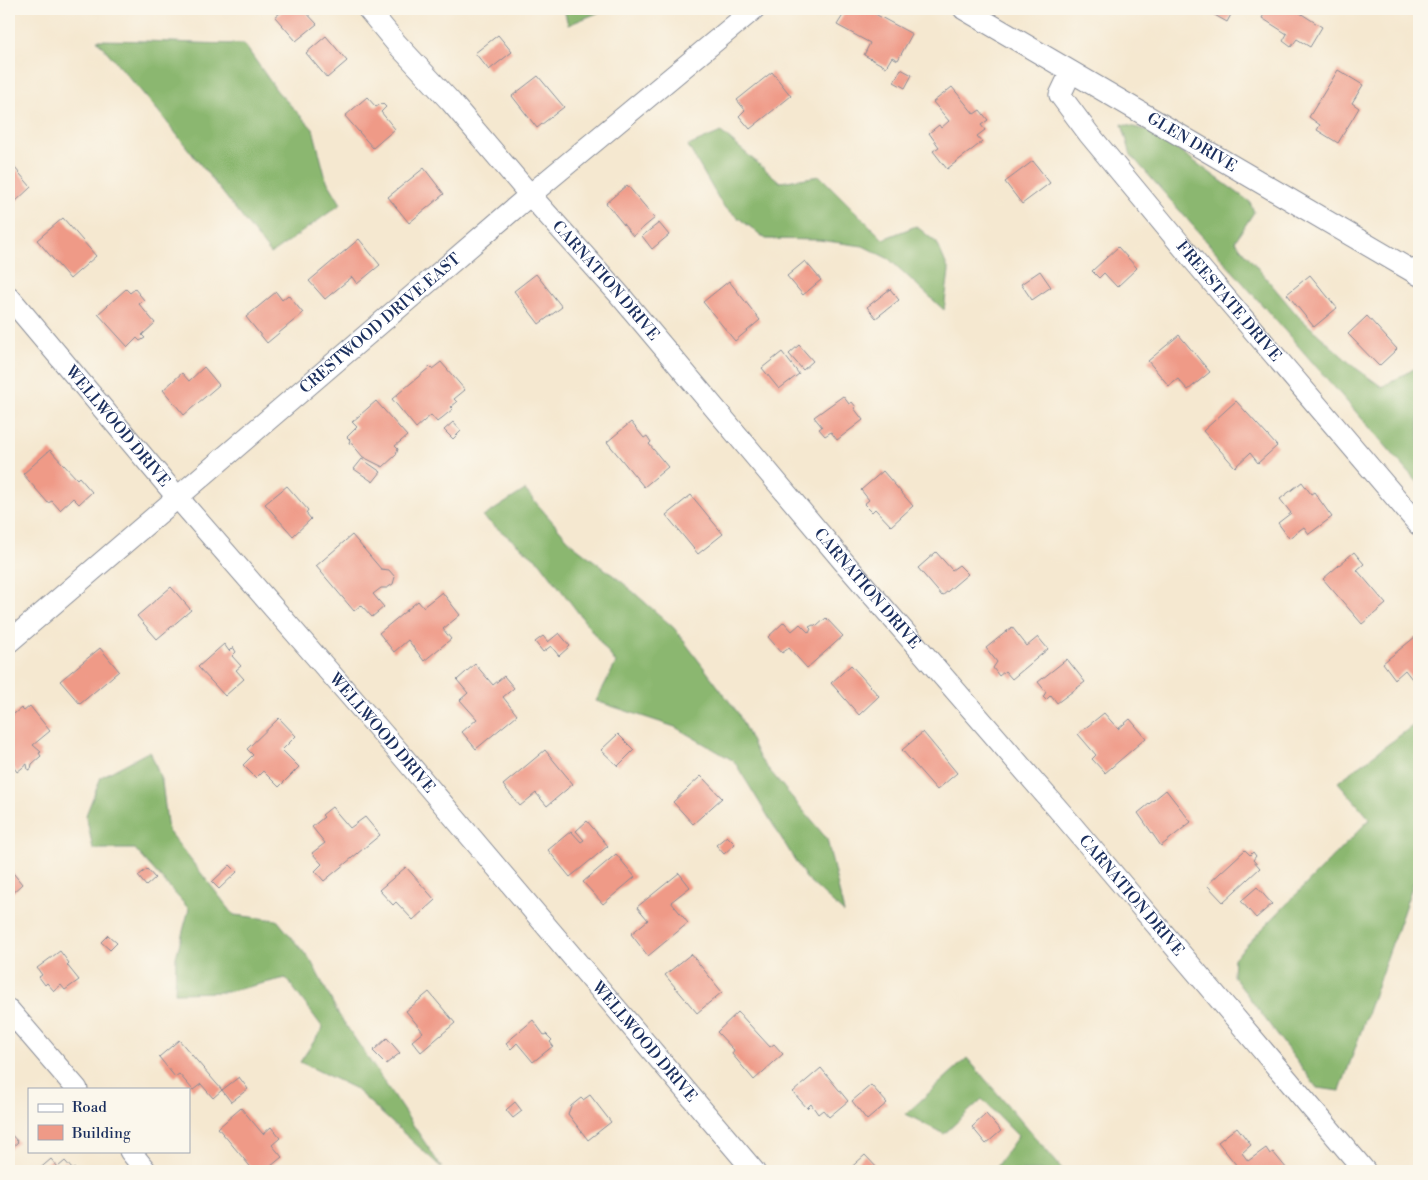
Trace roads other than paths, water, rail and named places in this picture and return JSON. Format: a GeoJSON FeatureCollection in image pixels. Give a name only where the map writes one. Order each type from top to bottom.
{"type":"FeatureCollection","features":[{"type":"Feature","properties":{"kind":"street","name":"CARNATION DRIVE"},"geometry":{"type":"LineString","coordinates":[[368,9],[396,43],[451,102],[530,196],[618,293],[836,554],[1064,816],[1365,1171]]}},
{"type":"Feature","properties":{"kind":"street","name":"CRESTWOOD DRIVE EAST"},"geometry":{"type":"LineString","coordinates":[[9,642],[530,196],[754,9]]}},
{"type":"Feature","properties":{"kind":"street","name":"GLEN DRIVE"},"geometry":{"type":"LineString","coordinates":[[964,9],[1419,275]]}},
{"type":"Feature","properties":{"kind":"street","name":"FREESTATE DRIVE"},"geometry":{"type":"LineString","coordinates":[[1071,72],[1060,95],[1089,134],[1196,264],[1419,525]]}},
{"type":"Feature","properties":{"kind":"street","name":"WELLWOOD DRIVE"},"geometry":{"type":"LineString","coordinates":[[9,298],[178,498],[398,751],[754,1171]]}},
{"type":"Feature","properties":{"kind":"street"},"geometry":{"type":"LineString","coordinates":[[9,1010],[76,1088]]}},
{"type":"Feature","properties":{"kind":"street"},"geometry":{"type":"LineString","coordinates":[[131,1152],[146,1171]]}}]}
